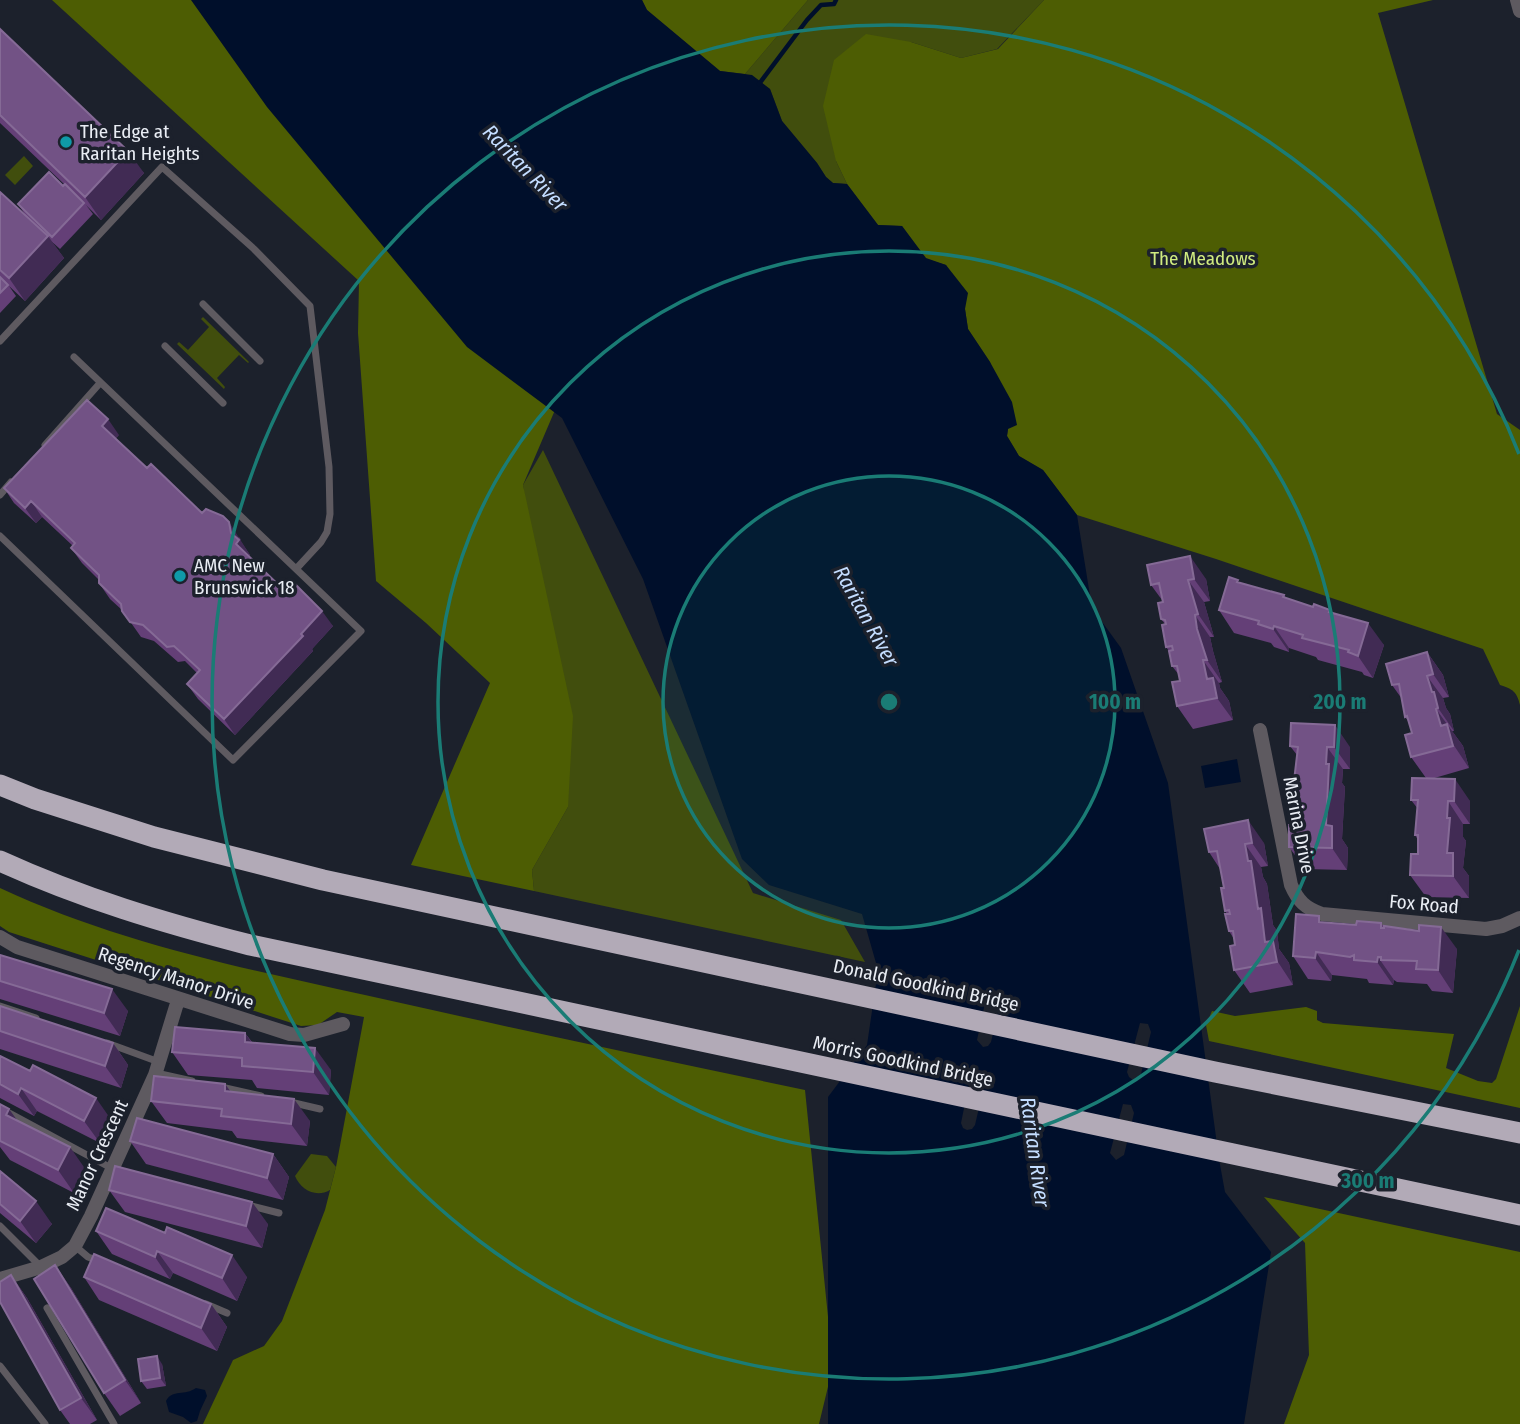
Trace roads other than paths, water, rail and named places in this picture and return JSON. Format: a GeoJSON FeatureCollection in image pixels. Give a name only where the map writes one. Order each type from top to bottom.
{"type":"FeatureCollection","features":[{"type":"Feature","properties":{"kind":"highway","name":"Donald Goodkind Bridge"},"geometry":{"type":"LineString","coordinates":[[0,785],[35,799],[155,837],[323,880],[1215,1072],[1520,1133]]}},
{"type":"Feature","properties":{"kind":"highway","name":"Morris Goodkind Bridge"},"geometry":{"type":"LineString","coordinates":[[0,862],[107,905],[180,927],[319,960],[1520,1215]]}},
{"type":"Feature","properties":{"kind":"street"},"geometry":{"type":"LineString","coordinates":[[1517,0],[1520,11]]}},
{"type":"Feature","properties":{"kind":"street","name":"Marina Drive"},"geometry":{"type":"LineString","coordinates":[[1260,730],[1291,885],[1297,899],[1309,909],[1322,914]]}},
{"type":"Feature","properties":{"kind":"street","name":"Fox Road"},"geometry":{"type":"LineString","coordinates":[[1322,914],[1486,929],[1520,918]]}},
{"type":"Feature","properties":{"kind":"street","name":"Regency Manor Drive"},"geometry":{"type":"LineString","coordinates":[[0,937],[17,947],[290,1034],[304,1035],[343,1024]]}},
{"type":"Feature","properties":{"kind":"street","name":"Manor Crescent"},"geometry":{"type":"LineString","coordinates":[[75,1246],[116,1170],[157,1067],[178,1000]]}},
{"type":"Feature","properties":{"kind":"street"},"geometry":{"type":"LineString","coordinates":[[0,1279],[41,1267],[62,1257],[75,1246]]}},
{"type":"Feature","properties":{"kind":"lane"},"geometry":{"type":"LineString","coordinates":[[0,341],[162,167],[254,248],[310,306],[329,467],[330,514],[327,532],[321,542],[296,569]]}},
{"type":"Feature","properties":{"kind":"lane"},"geometry":{"type":"LineString","coordinates":[[204,304],[260,361]]}},
{"type":"Feature","properties":{"kind":"lane"},"geometry":{"type":"LineString","coordinates":[[165,346],[223,403]]}},
{"type":"Feature","properties":{"kind":"lane"},"geometry":{"type":"LineString","coordinates":[[0,536],[233,760],[361,631],[74,357]]}},
{"type":"Feature","properties":{"kind":"lane"},"geometry":{"type":"LineString","coordinates":[[41,449],[100,383]]}},
{"type":"Feature","properties":{"kind":"lane"},"geometry":{"type":"LineString","coordinates":[[0,495],[15,477]]}},
{"type":"Feature","properties":{"kind":"lane"},"geometry":{"type":"LineString","coordinates":[[0,1006],[45,1021]]}},
{"type":"Feature","properties":{"kind":"lane"},"geometry":{"type":"LineString","coordinates":[[100,1040],[157,1067],[199,1082]]}},
{"type":"Feature","properties":{"kind":"lane"},"geometry":{"type":"LineString","coordinates":[[211,1085],[273,1099]]}},
{"type":"Feature","properties":{"kind":"lane"},"geometry":{"type":"LineString","coordinates":[[286,1101],[320,1109]]}},
{"type":"Feature","properties":{"kind":"lane"},"geometry":{"type":"LineString","coordinates":[[0,1108],[116,1170]]}},
{"type":"Feature","properties":{"kind":"lane"},"geometry":{"type":"LineString","coordinates":[[240,1203],[278,1213]]}},
{"type":"Feature","properties":{"kind":"lane"},"geometry":{"type":"LineString","coordinates":[[0,1226],[41,1267]]}},
{"type":"Feature","properties":{"kind":"lane"},"geometry":{"type":"LineString","coordinates":[[75,1246],[88,1257],[108,1264]]}},
{"type":"Feature","properties":{"kind":"lane"},"geometry":{"type":"LineString","coordinates":[[202,1303],[227,1313]]}},
{"type":"Feature","properties":{"kind":"lane"},"geometry":{"type":"LineString","coordinates":[[47,1308],[114,1424]]}},
{"type":"Feature","properties":{"kind":"lane"},"geometry":{"type":"LineString","coordinates":[[0,1366],[45,1424]]}},
{"type":"Feature","properties":{"kind":"water","name":"Raritan River"},"geometry":{"type":"Polygon","coordinates":[[[191,0],[642,0],[647,10],[720,71],[752,75],[770,89],[782,121],[826,177],[833,183],[847,184],[878,225],[902,226],[926,258],[946,265],[968,293],[965,309],[968,329],[1012,402],[1017,425],[1008,429],[1007,436],[1019,456],[1043,470],[1077,515],[1092,608],[1121,648],[1168,783],[1225,1192],[1271,1252],[1244,1424],[828,1424],[828,1097],[867,1045],[878,970],[862,914],[769,885],[742,859],[643,579],[562,418],[467,347],[267,107],[191,0]]]}},
{"type":"Feature","properties":{"kind":"water"},"geometry":{"type":"Polygon","coordinates":[[[1237,759],[1241,782],[1205,788],[1201,766],[1237,759]]]}},
{"type":"Feature","properties":{"kind":"water"},"geometry":{"type":"Polygon","coordinates":[[[196,1388],[205,1390],[207,1396],[197,1421],[191,1423],[169,1412],[166,1401],[169,1397],[196,1388]]]}},
{"type":"Feature","properties":{"kind":"waterway"},"geometry":{"type":"LineString","coordinates":[[759,84],[807,20],[821,5],[834,4],[836,0]]}},
{"type":"Feature","properties":{"kind":"place","name":"The Edge at Raritan Heights"},"geometry":{"type":"Point","coordinates":[66,142]}},
{"type":"Feature","properties":{"kind":"place","name":"AMC New Brunswick 18"},"geometry":{"type":"Point","coordinates":[180,576]}},
{"type":"Feature","properties":{"kind":"park label","name":"The Meadows"},"geometry":{"type":"Point","coordinates":[1203,258]}}]}
